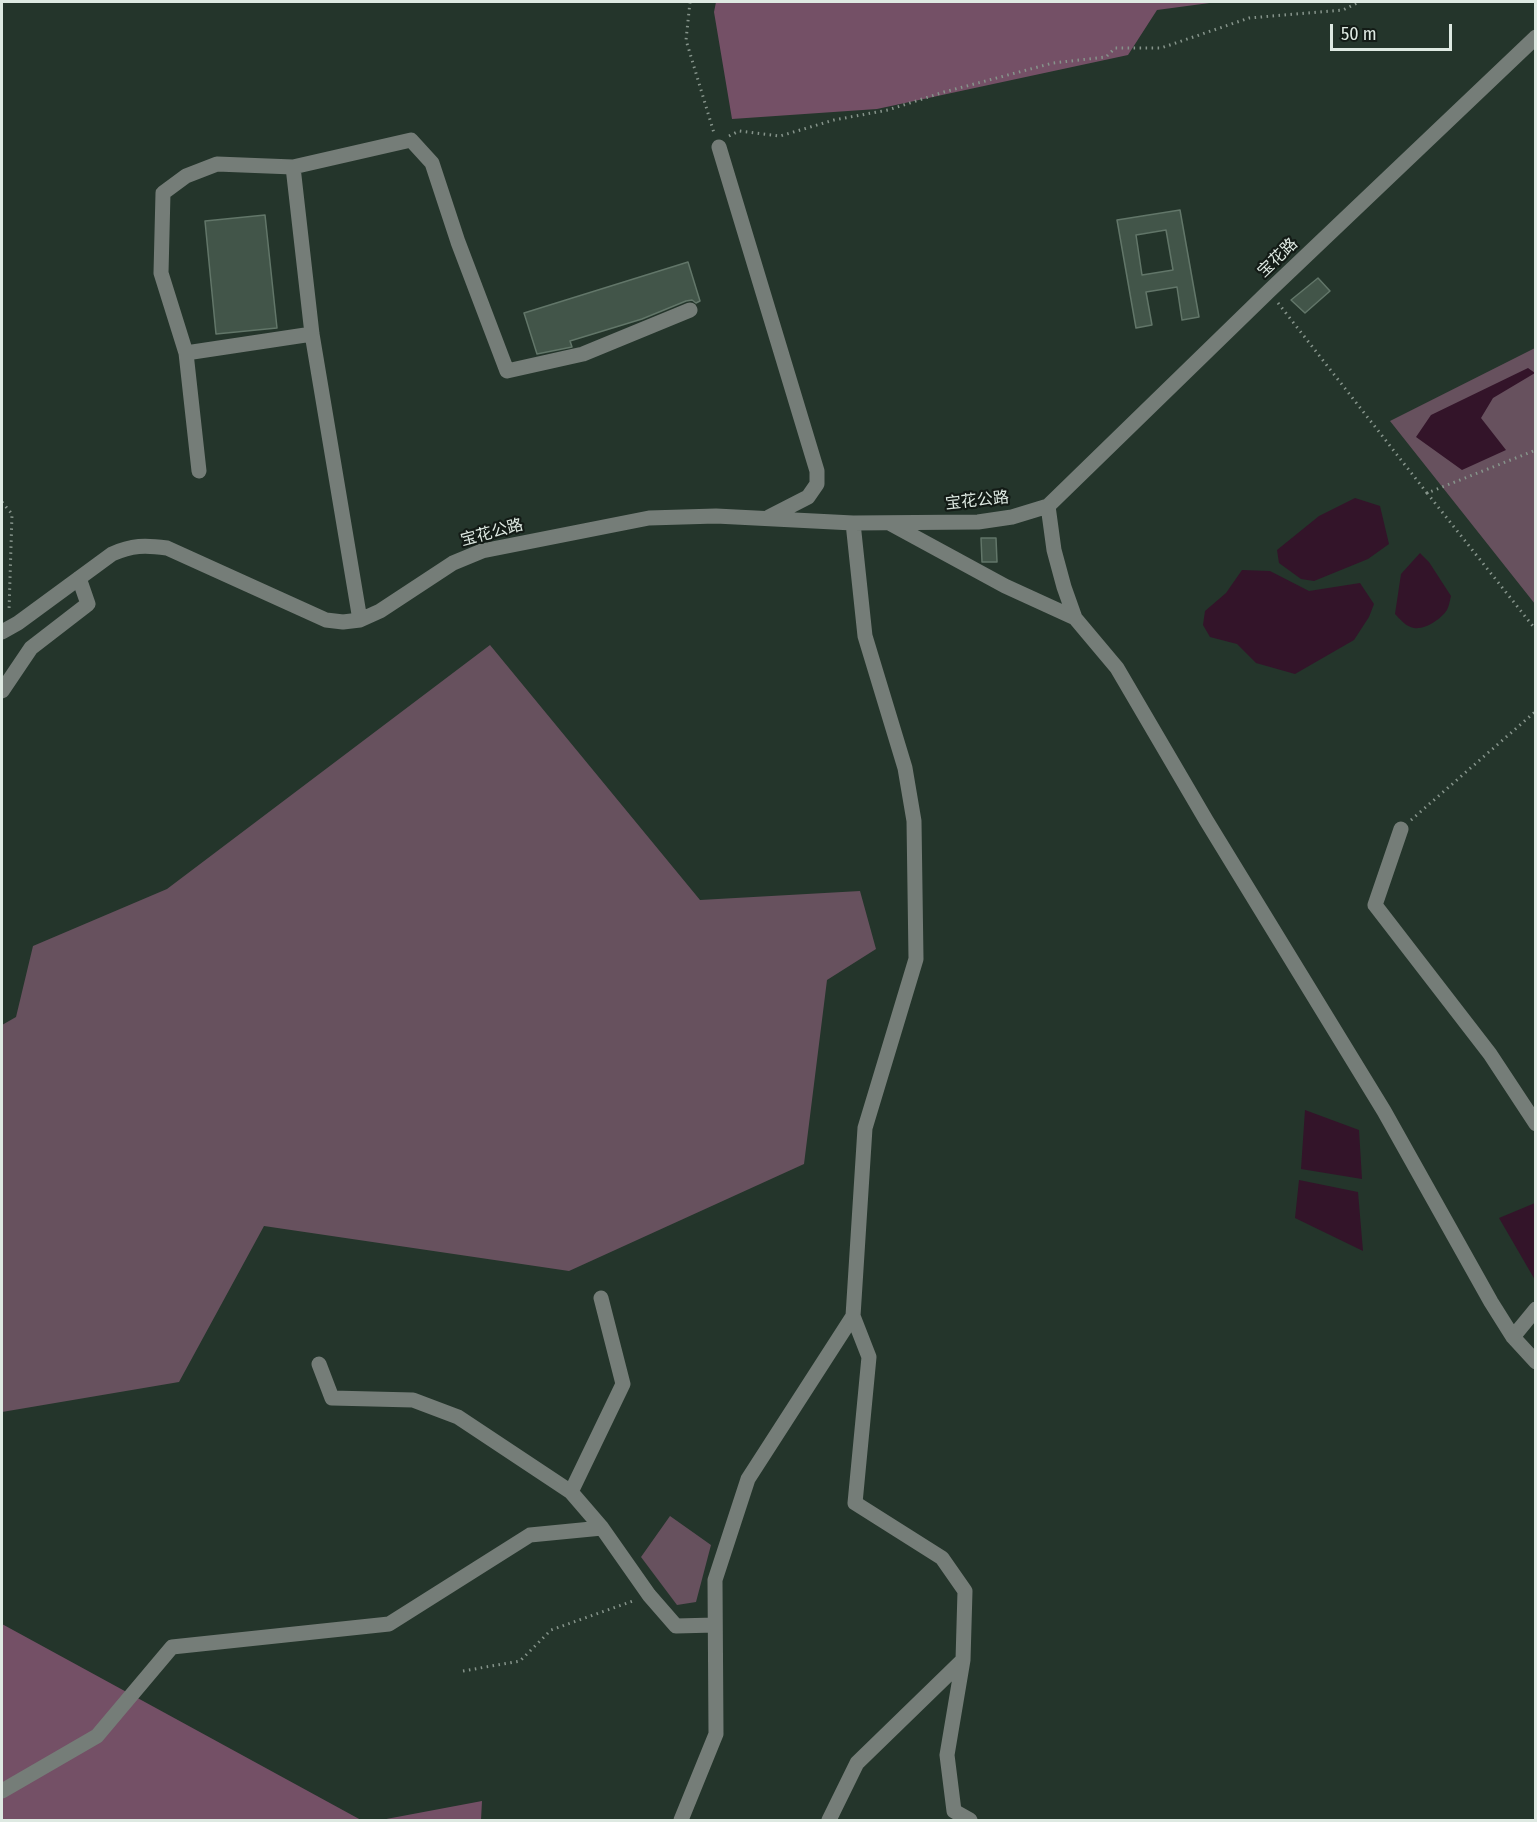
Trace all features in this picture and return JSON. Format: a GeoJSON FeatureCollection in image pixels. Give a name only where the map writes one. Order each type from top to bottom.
{"type":"FeatureCollection","features":[{"type":"Feature","properties":{"kind":"street","name":"宝花路"},"geometry":{"type":"LineString","coordinates":[[1048,506],[1269,291],[1536,38]]}},
{"type":"Feature","properties":{"kind":"street"},"geometry":{"type":"LineString","coordinates":[[199,471],[186,353],[161,273],[163,193],[186,176],[216,164],[293,167],[411,140],[432,163],[458,242],[507,371],[583,354],[690,310]]}},
{"type":"Feature","properties":{"kind":"street"},"geometry":{"type":"LineString","coordinates":[[718,144],[817,471],[817,484],[808,497],[768,518]]}},
{"type":"Feature","properties":{"kind":"street"},"geometry":{"type":"LineString","coordinates":[[293,167],[312,334],[360,620]]}},
{"type":"Feature","properties":{"kind":"street"},"geometry":{"type":"LineString","coordinates":[[186,353],[312,334]]}},
{"type":"Feature","properties":{"kind":"street"},"geometry":{"type":"LineString","coordinates":[[1048,506],[1054,550],[1075,618],[1117,668],[1212,830],[1384,1111],[1513,1337],[1536,1362]]}},
{"type":"Feature","properties":{"kind":"street","name":"宝花公路"},"geometry":{"type":"LineString","coordinates":[[5,630],[112,554],[128,547],[149,545],[167,548],[326,620],[343,622],[360,620],[380,612],[453,563],[482,551],[649,518],[716,516],[854,523],[978,522],[1012,517],[1048,506]]}},
{"type":"Feature","properties":{"kind":"street"},"geometry":{"type":"LineString","coordinates":[[854,523],[865,636],[906,768],[912,810],[916,958],[865,1128],[853,1316],[869,1358],[855,1503],[942,1558],[965,1591],[963,1660],[947,1755],[954,1811],[970,1821]]}},
{"type":"Feature","properties":{"kind":"street"},"geometry":{"type":"LineString","coordinates":[[891,523],[1005,586],[1075,618]]}},
{"type":"Feature","properties":{"kind":"street"},"geometry":{"type":"LineString","coordinates":[[2,692],[31,648],[88,604],[79,578]]}},
{"type":"Feature","properties":{"kind":"street"},"geometry":{"type":"LineString","coordinates":[[1401,829],[1375,905],[1491,1054],[1536,1124]]}},
{"type":"Feature","properties":{"kind":"street"},"geometry":{"type":"LineString","coordinates":[[571,1492],[623,1384],[602,1298]]}},
{"type":"Feature","properties":{"kind":"street"},"geometry":{"type":"LineString","coordinates":[[1513,1337],[1536,1309]]}},
{"type":"Feature","properties":{"kind":"street"},"geometry":{"type":"LineString","coordinates":[[681,1821],[716,1734],[715,1580],[748,1479],[853,1316]]}},
{"type":"Feature","properties":{"kind":"street"},"geometry":{"type":"LineString","coordinates":[[319,1364],[332,1398],[413,1400],[458,1417],[571,1492],[602,1528],[649,1595],[676,1626],[716,1625]]}},
{"type":"Feature","properties":{"kind":"street"},"geometry":{"type":"LineString","coordinates":[[2,1791],[97,1736],[172,1647],[389,1624],[530,1535],[602,1528]]}},
{"type":"Feature","properties":{"kind":"street"},"geometry":{"type":"LineString","coordinates":[[830,1821],[856,1763],[963,1660]]}},
{"type":"Feature","properties":{"kind":"path"},"geometry":{"type":"LineString","coordinates":[[690,2],[686,40],[718,144],[740,131],[780,136],[834,120],[888,110],[944,92],[1053,63],[1106,57],[1115,48],[1161,48],[1249,18],[1343,10],[1359,2]]}},
{"type":"Feature","properties":{"kind":"path"},"geometry":{"type":"LineString","coordinates":[[1269,291],[1536,630]]}},
{"type":"Feature","properties":{"kind":"path"},"geometry":{"type":"LineString","coordinates":[[1427,493],[1536,450]]}},
{"type":"Feature","properties":{"kind":"path"},"geometry":{"type":"LineString","coordinates":[[2,502],[12,514],[5,630]]}},
{"type":"Feature","properties":{"kind":"path"},"geometry":{"type":"LineString","coordinates":[[1401,829],[1536,711]]}},
{"type":"Feature","properties":{"kind":"path"},"geometry":{"type":"LineString","coordinates":[[464,1671],[520,1661],[551,1630],[649,1595]]}},
{"type":"Feature","properties":{"kind":"shaded area"},"geometry":{"type":"Polygon","coordinates":[[[716,2],[1217,2],[1157,10],[1128,55],[877,109],[732,119],[714,12],[716,2]]]}},
{"type":"Feature","properties":{"kind":"shaded area"},"geometry":{"type":"Polygon","coordinates":[[[1535,348],[1535,604],[1390,421],[1535,348]]]}},
{"type":"Feature","properties":{"kind":"shaded area"},"geometry":{"type":"Polygon","coordinates":[[[1528,368],[1535,373],[1493,398],[1481,418],[1506,450],[1462,470],[1416,437],[1431,415],[1528,368]]]}},
{"type":"Feature","properties":{"kind":"shaded area"},"geometry":{"type":"Polygon","coordinates":[[[1355,498],[1380,506],[1389,544],[1368,559],[1314,581],[1301,579],[1279,563],[1277,550],[1319,516],[1355,498]]]}},
{"type":"Feature","properties":{"kind":"shaded area"},"geometry":{"type":"Polygon","coordinates":[[[1420,553],[1429,562],[1451,596],[1447,610],[1441,617],[1428,626],[1414,628],[1395,614],[1401,574],[1420,553]]]}},
{"type":"Feature","properties":{"kind":"shaded area"},"geometry":{"type":"Polygon","coordinates":[[[1242,570],[1270,571],[1309,591],[1360,583],[1374,604],[1369,617],[1354,640],[1295,674],[1256,663],[1237,644],[1210,637],[1203,625],[1205,611],[1226,593],[1242,570]]]}},
{"type":"Feature","properties":{"kind":"shaded area"},"geometry":{"type":"Polygon","coordinates":[[[490,645],[700,900],[860,891],[876,949],[827,980],[804,1164],[569,1271],[264,1226],[179,1382],[2,1412],[2,1025],[16,1017],[33,946],[167,889],[490,645]]]}},
{"type":"Feature","properties":{"kind":"shaded area"},"geometry":{"type":"Polygon","coordinates":[[[1305,1110],[1359,1130],[1362,1179],[1301,1169],[1305,1110]]]}},
{"type":"Feature","properties":{"kind":"shaded area"},"geometry":{"type":"Polygon","coordinates":[[[1299,1180],[1358,1192],[1363,1251],[1295,1218],[1299,1180]]]}},
{"type":"Feature","properties":{"kind":"shaded area"},"geometry":{"type":"Polygon","coordinates":[[[1535,1203],[1535,1280],[1499,1218],[1535,1203]]]}},
{"type":"Feature","properties":{"kind":"shaded area"},"geometry":{"type":"Polygon","coordinates":[[[670,1516],[711,1545],[696,1602],[677,1605],[641,1557],[670,1516]]]}},
{"type":"Feature","properties":{"kind":"shaded area"},"geometry":{"type":"Polygon","coordinates":[[[2,1624],[361,1820],[2,1820],[2,1624]]]}},
{"type":"Feature","properties":{"kind":"shaded area"},"geometry":{"type":"Polygon","coordinates":[[[482,1801],[481,1820],[381,1820],[482,1801]]]}},
{"type":"Feature","properties":{"kind":"building"},"geometry":{"type":"Polygon","coordinates":[[[1180,210],[1199,317],[1182,320],[1177,287],[1146,292],[1152,325],[1136,328],[1117,220],[1180,210]],[[1166,230],[1136,235],[1142,275],[1173,270],[1166,230]]]}},
{"type":"Feature","properties":{"kind":"building"},"geometry":{"type":"Polygon","coordinates":[[[265,215],[277,328],[216,334],[205,221],[265,215]]]}},
{"type":"Feature","properties":{"kind":"building"},"geometry":{"type":"Polygon","coordinates":[[[688,262],[700,301],[696,303],[692,300],[686,301],[642,319],[570,341],[572,347],[537,354],[524,313],[688,262]]]}},
{"type":"Feature","properties":{"kind":"building"},"geometry":{"type":"Polygon","coordinates":[[[1318,278],[1330,291],[1305,313],[1291,300],[1318,278]]]}},
{"type":"Feature","properties":{"kind":"building"},"geometry":{"type":"Polygon","coordinates":[[[981,538],[996,538],[997,562],[982,562],[981,538]]]}}]}
